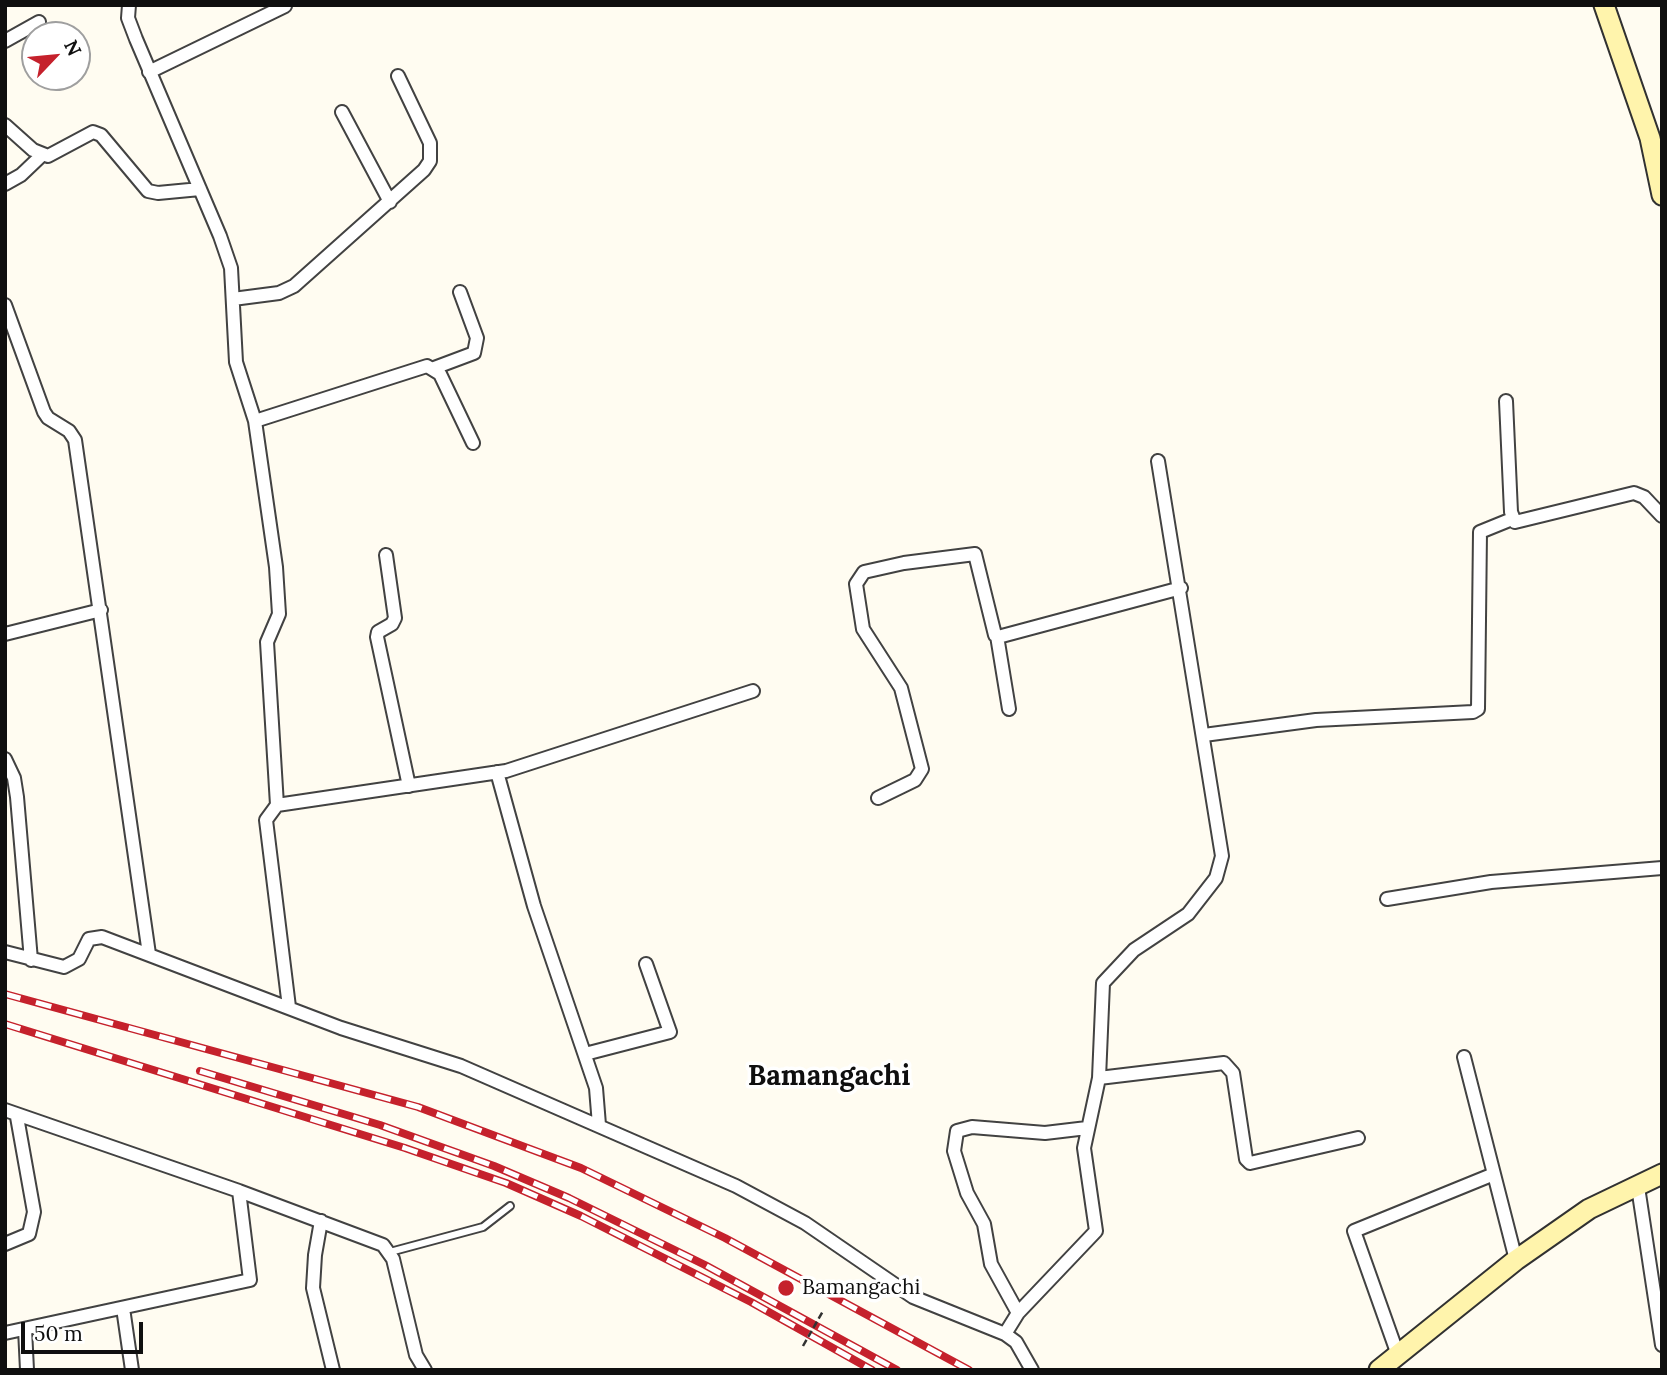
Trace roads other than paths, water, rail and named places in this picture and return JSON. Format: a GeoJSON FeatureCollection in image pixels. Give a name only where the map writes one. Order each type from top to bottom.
{"type":"FeatureCollection","features":[{"type":"Feature","properties":{"kind":"street"},"geometry":{"type":"LineString","coordinates":[[129,5],[128,18],[231,268],[236,362],[255,421],[279,610],[267,642],[277,805],[266,820],[289,1007]]}},
{"type":"Feature","properties":{"kind":"street"},"geometry":{"type":"LineString","coordinates":[[1604,5],[1650,138],[1662,195]]}},
{"type":"Feature","properties":{"kind":"street"},"geometry":{"type":"LineString","coordinates":[[149,72],[285,6]]}},
{"type":"Feature","properties":{"kind":"street"},"geometry":{"type":"LineString","coordinates":[[5,41],[21,32]]}},
{"type":"Feature","properties":{"kind":"street"},"geometry":{"type":"LineString","coordinates":[[233,299],[279,293],[294,286],[424,170],[432,152],[398,76]]}},
{"type":"Feature","properties":{"kind":"street"},"geometry":{"type":"LineString","coordinates":[[342,112],[390,202]]}},
{"type":"Feature","properties":{"kind":"street"},"geometry":{"type":"LineString","coordinates":[[5,125],[42,155],[48,156],[93,132],[101,135],[148,191],[158,193],[200,189]]}},
{"type":"Feature","properties":{"kind":"street"},"geometry":{"type":"LineString","coordinates":[[5,184],[21,175],[42,155]]}},
{"type":"Feature","properties":{"kind":"street"},"geometry":{"type":"LineString","coordinates":[[255,421],[428,366],[435,368],[474,353],[477,338],[460,292]]}},
{"type":"Feature","properties":{"kind":"street"},"geometry":{"type":"LineString","coordinates":[[5,305],[44,412],[48,418],[69,431],[75,440],[149,954]]}},
{"type":"Feature","properties":{"kind":"street"},"geometry":{"type":"LineString","coordinates":[[435,368],[473,443]]}},
{"type":"Feature","properties":{"kind":"street"},"geometry":{"type":"LineString","coordinates":[[1506,401],[1513,519]]}},
{"type":"Feature","properties":{"kind":"street"},"geometry":{"type":"LineString","coordinates":[[1005,1334],[1018,1313],[1096,1231],[1084,1148],[1099,1077],[1103,983],[1134,950],[1188,914],[1220,868],[1222,843],[1158,461]]}},
{"type":"Feature","properties":{"kind":"street"},"geometry":{"type":"LineString","coordinates":[[1513,519],[1519,523],[1634,493],[1643,497],[1662,516]]}},
{"type":"Feature","properties":{"kind":"street"},"geometry":{"type":"LineString","coordinates":[[1204,735],[1316,720],[1472,712],[1478,709],[1480,532],[1513,519]]}},
{"type":"Feature","properties":{"kind":"street"},"geometry":{"type":"LineString","coordinates":[[878,798],[915,780],[922,769],[901,688],[863,629],[856,584],[864,572],[895,564],[975,554],[997,636],[1009,709]]}},
{"type":"Feature","properties":{"kind":"street"},"geometry":{"type":"LineString","coordinates":[[386,555],[395,618],[392,624],[378,632],[377,637],[409,786]]}},
{"type":"Feature","properties":{"kind":"street"},"geometry":{"type":"LineString","coordinates":[[997,636],[1181,588]]}},
{"type":"Feature","properties":{"kind":"street"},"geometry":{"type":"LineString","coordinates":[[5,635],[101,610]]}},
{"type":"Feature","properties":{"kind":"street"},"geometry":{"type":"LineString","coordinates":[[277,805],[497,772],[754,691]]}},
{"type":"Feature","properties":{"kind":"street"},"geometry":{"type":"LineString","coordinates":[[5,759],[14,778],[17,797],[32,960]]}},
{"type":"Feature","properties":{"kind":"street"},"geometry":{"type":"LineString","coordinates":[[497,772],[534,906],[596,1088],[599,1125]]}},
{"type":"Feature","properties":{"kind":"street"},"geometry":{"type":"LineString","coordinates":[[1387,899],[1491,882],[1662,868]]}},
{"type":"Feature","properties":{"kind":"street"},"geometry":{"type":"LineString","coordinates":[[5,952],[64,967],[79,959],[83,946],[95,937],[149,954],[341,1028],[461,1066],[736,1186],[805,1223],[913,1297],[1005,1334],[1016,1342],[1032,1370]]}},
{"type":"Feature","properties":{"kind":"street"},"geometry":{"type":"LineString","coordinates":[[585,1054],[670,1032],[646,964]]}},
{"type":"Feature","properties":{"kind":"street"},"geometry":{"type":"LineString","coordinates":[[1464,1057],[1516,1260]]}},
{"type":"Feature","properties":{"kind":"street"},"geometry":{"type":"LineString","coordinates":[[1099,1077],[1224,1063],[1233,1073],[1246,1159],[1250,1163],[1358,1138]]}},
{"type":"Feature","properties":{"kind":"street"},"geometry":{"type":"LineString","coordinates":[[5,1110],[18,1117],[239,1191],[383,1245],[390,1252],[416,1354],[425,1370]]}},
{"type":"Feature","properties":{"kind":"street"},"geometry":{"type":"LineString","coordinates":[[5,1244],[29,1234],[34,1212],[18,1117]]}},
{"type":"Feature","properties":{"kind":"street"},"geometry":{"type":"LineString","coordinates":[[1018,1313],[991,1264],[984,1224],[967,1193],[954,1151],[957,1131],[972,1127],[1045,1133],[1087,1128]]}},
{"type":"Feature","properties":{"kind":"street"},"geometry":{"type":"LineString","coordinates":[[1398,1355],[1357,1246],[1354,1231],[1494,1174]]}},
{"type":"Feature","properties":{"kind":"street"},"geometry":{"type":"LineString","coordinates":[[1379,1370],[1516,1260],[1589,1209],[1662,1174]]}},
{"type":"Feature","properties":{"kind":"street"},"geometry":{"type":"LineString","coordinates":[[1638,1187],[1662,1345]]}},
{"type":"Feature","properties":{"kind":"street"},"geometry":{"type":"LineString","coordinates":[[5,1333],[250,1280],[239,1191]]}},
{"type":"Feature","properties":{"kind":"street"},"geometry":{"type":"LineString","coordinates":[[321,1222],[313,1288],[333,1370]]}},
{"type":"Feature","properties":{"kind":"street"},"geometry":{"type":"LineString","coordinates":[[124,1308],[132,1370]]}},
{"type":"Feature","properties":{"kind":"street"},"geometry":{"type":"LineString","coordinates":[[25,1329],[27,1370]]}},
{"type":"Feature","properties":{"kind":"lane"},"geometry":{"type":"LineString","coordinates":[[390,1252],[483,1227],[510,1206]]}},
{"type":"Feature","properties":{"kind":"railway"},"geometry":{"type":"LineString","coordinates":[[5,994],[418,1107],[581,1168],[725,1238],[969,1370]]}},
{"type":"Feature","properties":{"kind":"railway"},"geometry":{"type":"LineString","coordinates":[[5,1024],[405,1148],[506,1183],[581,1216],[751,1302],[872,1370]]}},
{"type":"Feature","properties":{"kind":"railway"},"geometry":{"type":"LineString","coordinates":[[200,1071],[380,1125],[494,1166],[569,1198],[705,1265],[897,1370]]}},
{"type":"Feature","properties":{"kind":"place","name":"Bamangachi"},"geometry":{"type":"Point","coordinates":[786,1288]}},
{"type":"Feature","properties":{"kind":"district","name":"Bamangachi"},"geometry":{"type":"Point","coordinates":[829,1077]}}]}
